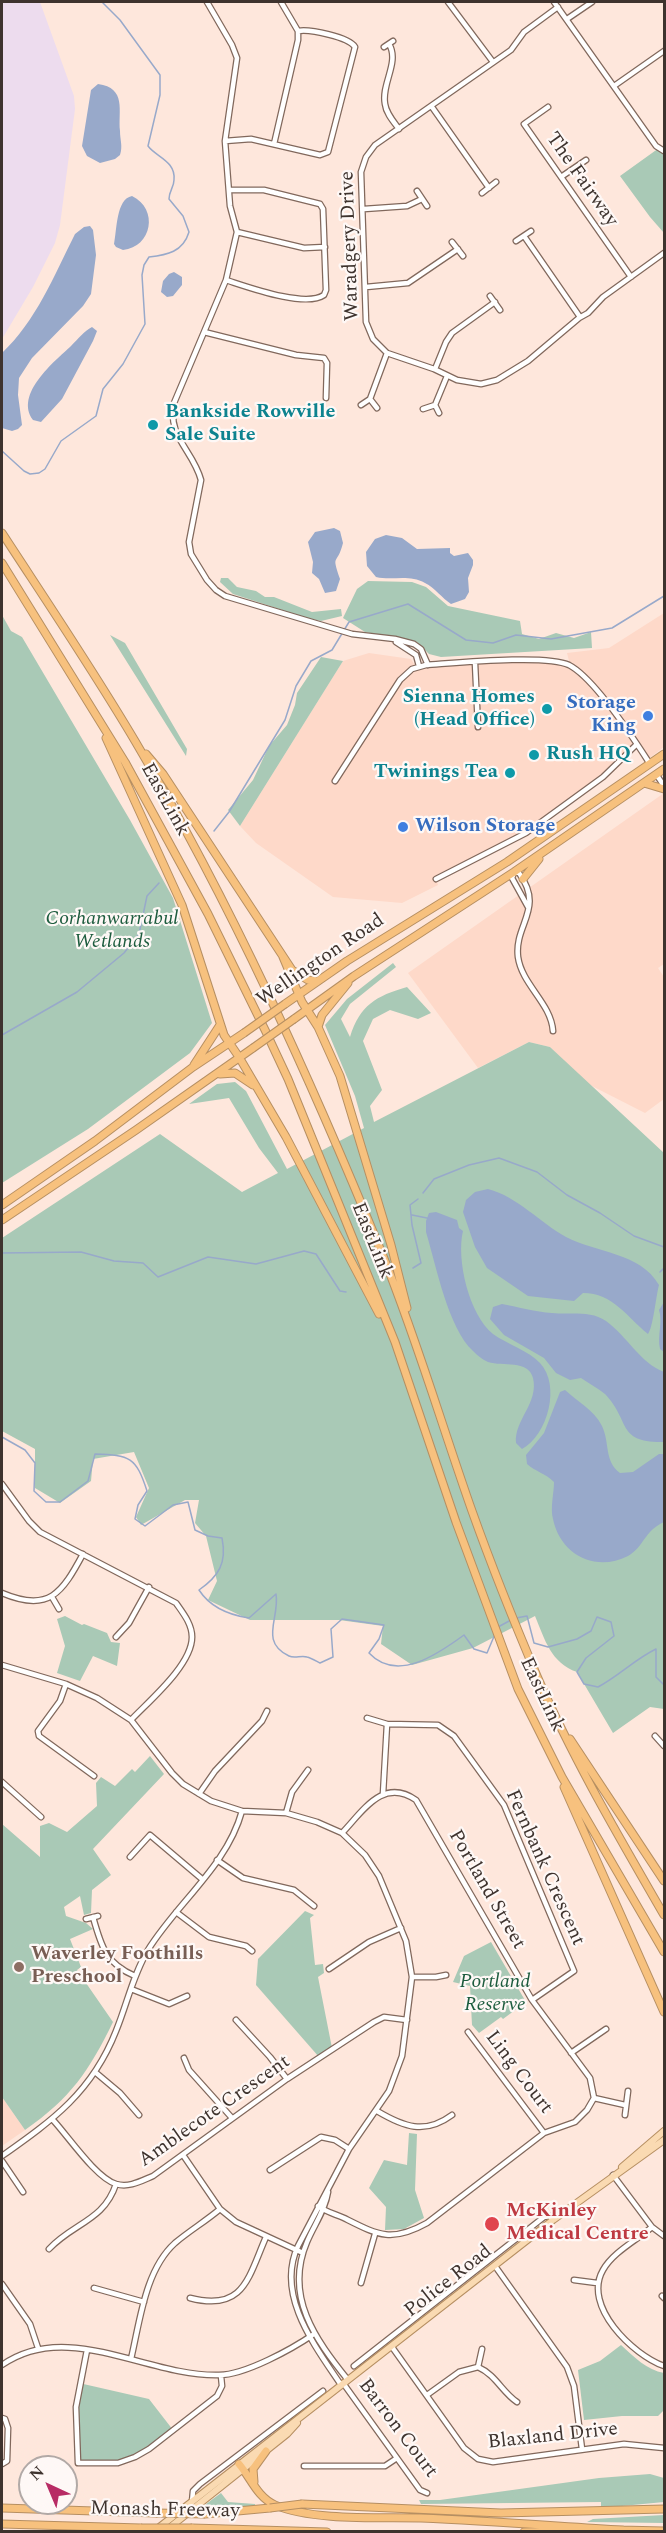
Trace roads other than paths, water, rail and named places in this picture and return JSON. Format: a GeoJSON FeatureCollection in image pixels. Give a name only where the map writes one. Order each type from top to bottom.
{"type":"FeatureCollection","features":[{"type":"Feature","properties":{"kind":"highway","name":"EastLink"},"geometry":{"type":"LineString","coordinates":[[2,533],[134,741],[221,900],[280,1020],[349,1175],[411,1328],[472,1511],[538,1678],[600,1804],[664,1915]]}},
{"type":"Feature","properties":{"kind":"highway","name":"EastLink"},"geometry":{"type":"LineString","coordinates":[[2,563],[124,762],[208,914],[266,1032],[288,1079],[395,1342],[482,1595],[518,1689],[544,1743],[664,1952]]}},
{"type":"Feature","properties":{"kind":"highway"},"geometry":{"type":"LineString","coordinates":[[99,723],[112,756],[146,822],[182,905],[220,1025],[228,1043],[239,1057],[286,1137],[395,1342]]}},
{"type":"Feature","properties":{"kind":"highway"},"geometry":{"type":"LineString","coordinates":[[134,741],[169,783],[292,970],[301,976],[317,981]]}},
{"type":"Feature","properties":{"kind":"highway","name":"Wellington Road"},"geometry":{"type":"LineString","coordinates":[[2,1205],[317,981],[507,862],[664,754]]}},
{"type":"Feature","properties":{"kind":"highway"},"geometry":{"type":"LineString","coordinates":[[650,765],[656,774]]}},
{"type":"Feature","properties":{"kind":"highway","name":"Wellington Road"},"geometry":{"type":"LineString","coordinates":[[2,1220],[354,976],[549,849],[664,769]]}},
{"type":"Feature","properties":{"kind":"highway"},"geometry":{"type":"LineString","coordinates":[[644,783],[664,787]]}},
{"type":"Feature","properties":{"kind":"highway"},"geometry":{"type":"LineString","coordinates":[[523,879],[549,849]]}},
{"type":"Feature","properties":{"kind":"highway"},"geometry":{"type":"LineString","coordinates":[[507,862],[514,872]]}},
{"type":"Feature","properties":{"kind":"highway"},"geometry":{"type":"LineString","coordinates":[[283,957],[302,1002],[296,1018]]}},
{"type":"Feature","properties":{"kind":"highway"},"geometry":{"type":"LineString","coordinates":[[318,1027],[322,1015],[354,976]]}},
{"type":"Feature","properties":{"kind":"highway"},"geometry":{"type":"LineString","coordinates":[[287,1003],[296,1000],[308,1008],[333,1059],[391,1245],[411,1328]]}},
{"type":"Feature","properties":{"kind":"highway"},"geometry":{"type":"LineString","coordinates":[[193,1067],[220,1025]]}},
{"type":"Feature","properties":{"kind":"highway"},"geometry":{"type":"LineString","coordinates":[[234,1049],[241,1035]]}},
{"type":"Feature","properties":{"kind":"highway"},"geometry":{"type":"LineString","coordinates":[[234,1049],[250,1049]]}},
{"type":"Feature","properties":{"kind":"highway"},"geometry":{"type":"LineString","coordinates":[[214,1075],[235,1073],[258,1088]]}},
{"type":"Feature","properties":{"kind":"highway"},"geometry":{"type":"LineString","coordinates":[[38,1180],[45,1191]]}},
{"type":"Feature","properties":{"kind":"highway"},"geometry":{"type":"LineString","coordinates":[[554,1714],[664,1881]]}},
{"type":"Feature","properties":{"kind":"highway"},"geometry":{"type":"LineString","coordinates":[[544,1743],[664,2012]]}},
{"type":"Feature","properties":{"kind":"highway"},"geometry":{"type":"LineString","coordinates":[[259,2493],[252,2476],[253,2469],[266,2451]]}},
{"type":"Feature","properties":{"kind":"highway"},"geometry":{"type":"LineString","coordinates":[[241,2467],[259,2493],[275,2505],[314,2514],[664,2531]]}},
{"type":"Feature","properties":{"kind":"highway"},"geometry":{"type":"LineString","coordinates":[[3,2508],[205,2514],[302,2504],[501,2513],[649,2511],[664,2508]]}},
{"type":"Feature","properties":{"kind":"highway","name":"Monash Freeway"},"geometry":{"type":"LineString","coordinates":[[2,2524],[327,2532]]}},
{"type":"Feature","properties":{"kind":"highway"},"geometry":{"type":"LineString","coordinates":[[524,2532],[623,2530]]}},
{"type":"Feature","properties":{"kind":"main road","name":"Police Road"},"geometry":{"type":"LineString","coordinates":[[164,2532],[344,2382],[417,2328],[664,2132]]}},
{"type":"Feature","properties":{"kind":"main road","name":"Police Road"},"geometry":{"type":"LineString","coordinates":[[612,2175],[664,2140]]}},
{"type":"Feature","properties":{"kind":"main road","name":"Police Road"},"geometry":{"type":"LineString","coordinates":[[153,2532],[266,2451],[287,2434],[305,2414]]}},
{"type":"Feature","properties":{"kind":"street"},"geometry":{"type":"LineString","coordinates":[[207,2],[237,58],[225,141],[229,190],[237,232],[226,280],[174,403],[171,416],[173,427],[199,471],[201,480],[189,542],[191,554],[207,580],[225,596],[352,634],[414,644],[426,656],[429,665]]}},
{"type":"Feature","properties":{"kind":"street"},"geometry":{"type":"LineString","coordinates":[[274,144],[297,49],[298,31],[281,2]]}},
{"type":"Feature","properties":{"kind":"street"},"geometry":{"type":"LineString","coordinates":[[448,2],[493,62]]}},
{"type":"Feature","properties":{"kind":"street"},"geometry":{"type":"LineString","coordinates":[[554,2],[656,146],[664,150]]}},
{"type":"Feature","properties":{"kind":"street"},"geometry":{"type":"LineString","coordinates":[[567,19],[592,2]]}},
{"type":"Feature","properties":{"kind":"street","name":"Waradgery Drive"},"geometry":{"type":"LineString","coordinates":[[387,354],[375,343],[367,327],[362,229],[364,209],[360,176],[364,160],[371,148],[512,50],[528,28],[558,7]]}},
{"type":"Feature","properties":{"kind":"street"},"geometry":{"type":"LineString","coordinates":[[225,141],[251,140],[320,155],[326,154],[354,45],[349,40],[310,30],[298,31]]}},
{"type":"Feature","properties":{"kind":"street"},"geometry":{"type":"LineString","coordinates":[[388,44],[393,55],[384,102],[387,112],[399,129]]}},
{"type":"Feature","properties":{"kind":"street"},"geometry":{"type":"LineString","coordinates":[[614,86],[664,51]]}},
{"type":"Feature","properties":{"kind":"street"},"geometry":{"type":"LineString","coordinates":[[432,107],[489,188]]}},
{"type":"Feature","properties":{"kind":"street","name":"The Fairway"},"geometry":{"type":"LineString","coordinates":[[548,107],[524,124],[631,277]]}},
{"type":"Feature","properties":{"kind":"street"},"geometry":{"type":"LineString","coordinates":[[561,177],[586,160]]}},
{"type":"Feature","properties":{"kind":"street"},"geometry":{"type":"LineString","coordinates":[[482,193],[496,182]]}},
{"type":"Feature","properties":{"kind":"street"},"geometry":{"type":"LineString","coordinates":[[226,280],[294,298],[318,299],[324,295],[325,247],[323,209],[320,204],[264,190],[229,190]]}},
{"type":"Feature","properties":{"kind":"street"},"geometry":{"type":"LineString","coordinates":[[417,191],[427,206]]}},
{"type":"Feature","properties":{"kind":"street"},"geometry":{"type":"LineString","coordinates":[[364,209],[402,207],[422,199]]}},
{"type":"Feature","properties":{"kind":"street"},"geometry":{"type":"LineString","coordinates":[[516,241],[531,231]]}},
{"type":"Feature","properties":{"kind":"street"},"geometry":{"type":"LineString","coordinates":[[237,232],[304,248],[325,247]]}},
{"type":"Feature","properties":{"kind":"street"},"geometry":{"type":"LineString","coordinates":[[524,236],[580,317]]}},
{"type":"Feature","properties":{"kind":"street"},"geometry":{"type":"LineString","coordinates":[[452,242],[463,256]]}},
{"type":"Feature","properties":{"kind":"street"},"geometry":{"type":"LineString","coordinates":[[366,287],[397,286],[408,283],[458,249]]}},
{"type":"Feature","properties":{"kind":"street"},"geometry":{"type":"LineString","coordinates":[[361,405],[370,399],[387,354],[476,384],[497,380],[534,356],[580,317],[588,313],[601,298],[664,253]]}},
{"type":"Feature","properties":{"kind":"street"},"geometry":{"type":"LineString","coordinates":[[490,296],[500,310]]}},
{"type":"Feature","properties":{"kind":"street"},"geometry":{"type":"LineString","coordinates":[[435,369],[452,333],[495,302]]}},
{"type":"Feature","properties":{"kind":"street"},"geometry":{"type":"LineString","coordinates":[[204,332],[296,355],[324,358],[327,363],[326,398]]}},
{"type":"Feature","properties":{"kind":"street"},"geometry":{"type":"LineString","coordinates":[[439,413],[435,405],[447,376]]}},
{"type":"Feature","properties":{"kind":"street"},"geometry":{"type":"LineString","coordinates":[[370,399],[377,408]]}},
{"type":"Feature","properties":{"kind":"street"},"geometry":{"type":"LineString","coordinates":[[423,409],[435,405]]}},
{"type":"Feature","properties":{"kind":"street"},"geometry":{"type":"LineString","coordinates":[[385,638],[411,649],[418,658],[418,666]]}},
{"type":"Feature","properties":{"kind":"street"},"geometry":{"type":"LineString","coordinates":[[335,781],[400,680],[418,666],[429,665],[548,660],[570,666],[595,687],[650,765]]}},
{"type":"Feature","properties":{"kind":"street"},"geometry":{"type":"LineString","coordinates":[[475,663],[478,727]]}},
{"type":"Feature","properties":{"kind":"street"},"geometry":{"type":"LineString","coordinates":[[436,879],[526,833],[600,779],[636,745]]}},
{"type":"Feature","properties":{"kind":"street"},"geometry":{"type":"LineString","coordinates":[[656,774],[664,787]]}},
{"type":"Feature","properties":{"kind":"street"},"geometry":{"type":"LineString","coordinates":[[529,910],[521,891],[512,878],[514,872],[519,873],[523,879],[529,895],[529,910],[518,946],[519,962],[524,976],[552,1018],[553,1031]]}},
{"type":"Feature","properties":{"kind":"street"},"geometry":{"type":"LineString","coordinates":[[2,1484],[40,1532],[149,1587],[176,1603],[187,1619],[192,1637],[187,1657],[131,1720]]}},
{"type":"Feature","properties":{"kind":"street"},"geometry":{"type":"LineString","coordinates":[[2,1593],[28,1601],[52,1597],[66,1584],[83,1554]]}},
{"type":"Feature","properties":{"kind":"street"},"geometry":{"type":"LineString","coordinates":[[116,1637],[129,1623],[149,1587]]}},
{"type":"Feature","properties":{"kind":"street"},"geometry":{"type":"LineString","coordinates":[[52,1597],[59,1609]]}},
{"type":"Feature","properties":{"kind":"street"},"geometry":{"type":"LineString","coordinates":[[2,1665],[66,1684],[97,1698],[131,1720],[172,1773],[199,1794],[242,1812],[286,1813],[317,1822],[342,1833],[365,1856],[379,1876],[401,1928],[412,1977],[409,1986],[402,2056],[396,2076],[377,2111],[349,2149],[318,2206],[296,2251],[292,2267],[294,2298],[301,2323],[344,2382]]}},
{"type":"Feature","properties":{"kind":"street"},"geometry":{"type":"LineString","coordinates":[[66,1684],[60,1701],[38,1731],[39,1736],[94,1776]]}},
{"type":"Feature","properties":{"kind":"street"},"geometry":{"type":"LineString","coordinates":[[199,1794],[215,1771],[262,1721],[267,1711]]}},
{"type":"Feature","properties":{"kind":"street","name":"Fernbank Crescent"},"geometry":{"type":"LineString","coordinates":[[367,1718],[387,1724],[438,1725],[454,1736],[504,1805],[574,1971],[532,2000]]}},
{"type":"Feature","properties":{"kind":"street"},"geometry":{"type":"LineString","coordinates":[[342,1833],[373,1800],[383,1794],[387,1724]]}},
{"type":"Feature","properties":{"kind":"street"},"geometry":{"type":"LineString","coordinates":[[655,1736],[664,1746]]}},
{"type":"Feature","properties":{"kind":"street"},"geometry":{"type":"LineString","coordinates":[[286,1813],[292,1792],[308,1770]]}},
{"type":"Feature","properties":{"kind":"street"},"geometry":{"type":"LineString","coordinates":[[2,1782],[41,1817]]}},
{"type":"Feature","properties":{"kind":"street","name":"Portland Street"},"geometry":{"type":"LineString","coordinates":[[383,1794],[406,1794],[423,1810],[532,2000],[590,2078],[594,2098]]}},
{"type":"Feature","properties":{"kind":"street"},"geometry":{"type":"LineString","coordinates":[[2,2156],[53,2120],[76,2097],[95,2072],[114,2036],[135,1976],[147,1951],[233,1840],[242,1812]]}},
{"type":"Feature","properties":{"kind":"street"},"geometry":{"type":"LineString","coordinates":[[130,1857],[150,1835],[202,1878]]}},
{"type":"Feature","properties":{"kind":"street"},"geometry":{"type":"LineString","coordinates":[[217,1860],[243,1878],[294,1890],[314,1906]]}},
{"type":"Feature","properties":{"kind":"street"},"geometry":{"type":"LineString","coordinates":[[176,1912],[209,1937],[246,1946],[252,1951]]}},
{"type":"Feature","properties":{"kind":"street"},"geometry":{"type":"LineString","coordinates":[[86,1919],[95,1917],[101,1945],[118,1969],[135,1976]]}},
{"type":"Feature","properties":{"kind":"street"},"geometry":{"type":"LineString","coordinates":[[329,1970],[369,1942],[401,1928]]}},
{"type":"Feature","properties":{"kind":"street"},"geometry":{"type":"LineString","coordinates":[[412,1977],[446,1975]]}},
{"type":"Feature","properties":{"kind":"street"},"geometry":{"type":"LineString","coordinates":[[131,1989],[169,2004],[187,1996]]}},
{"type":"Feature","properties":{"kind":"street","name":"Amblecote Crescent"},"geometry":{"type":"LineString","coordinates":[[116,2184],[135,2184],[153,2176],[332,2048],[384,2017],[407,2020]]}},
{"type":"Feature","properties":{"kind":"street"},"geometry":{"type":"LineString","coordinates":[[236,2020],[287,2079]]}},
{"type":"Feature","properties":{"kind":"street"},"geometry":{"type":"LineString","coordinates":[[571,2053],[606,2029]]}},
{"type":"Feature","properties":{"kind":"street","name":"Ling Court"},"geometry":{"type":"LineString","coordinates":[[468,2032],[544,2133]]}},
{"type":"Feature","properties":{"kind":"street"},"geometry":{"type":"LineString","coordinates":[[184,2058],[189,2070],[232,2118]]}},
{"type":"Feature","properties":{"kind":"street"},"geometry":{"type":"LineString","coordinates":[[95,2072],[120,2093],[139,2115]]}},
{"type":"Feature","properties":{"kind":"street"},"geometry":{"type":"LineString","coordinates":[[625,2115],[628,2091]]}},
{"type":"Feature","properties":{"kind":"street"},"geometry":{"type":"LineString","coordinates":[[318,2206],[375,2234],[398,2235],[413,2231],[428,2223],[544,2133],[575,2122],[587,2110],[594,2098],[625,2105]]}},
{"type":"Feature","properties":{"kind":"street"},"geometry":{"type":"LineString","coordinates":[[377,2111],[399,2123],[424,2128],[440,2124],[452,2115]]}},
{"type":"Feature","properties":{"kind":"street"},"geometry":{"type":"LineString","coordinates":[[49,2249],[101,2211],[112,2198],[116,2184],[100,2173],[53,2120]]}},
{"type":"Feature","properties":{"kind":"street"},"geometry":{"type":"LineString","coordinates":[[270,2170],[321,2137],[335,2140],[349,2149]]}},
{"type":"Feature","properties":{"kind":"street"},"geometry":{"type":"LineString","coordinates":[[183,2155],[220,2209],[237,2222],[303,2253]]}},
{"type":"Feature","properties":{"kind":"street"},"geometry":{"type":"LineString","coordinates":[[2,2161],[23,2192]]}},
{"type":"Feature","properties":{"kind":"street"},"geometry":{"type":"LineString","coordinates":[[612,2175],[652,2227],[664,2236]]}},
{"type":"Feature","properties":{"kind":"street"},"geometry":{"type":"LineString","coordinates":[[329,2189],[323,2210],[303,2253],[298,2287],[305,2317],[344,2382]]}},
{"type":"Feature","properties":{"kind":"street"},"geometry":{"type":"LineString","coordinates":[[131,2359],[144,2302],[155,2270],[175,2244],[220,2209]]}},
{"type":"Feature","properties":{"kind":"street"},"geometry":{"type":"LineString","coordinates":[[354,2366],[544,2217],[550,2216],[554,2220]]}},
{"type":"Feature","properties":{"kind":"street"},"geometry":{"type":"LineString","coordinates":[[652,2227],[608,2263],[597,2283],[601,2305],[627,2343],[644,2357],[664,2366]]}},
{"type":"Feature","properties":{"kind":"street"},"geometry":{"type":"LineString","coordinates":[[361,2283],[375,2234]]}},
{"type":"Feature","properties":{"kind":"street"},"geometry":{"type":"LineString","coordinates":[[520,2236],[521,2246]]}},
{"type":"Feature","properties":{"kind":"street"},"geometry":{"type":"LineString","coordinates":[[190,2298],[213,2302],[230,2298],[238,2293],[248,2278],[266,2237]]}},
{"type":"Feature","properties":{"kind":"street"},"geometry":{"type":"LineString","coordinates":[[495,2266],[567,2367],[574,2386],[582,2449]]}},
{"type":"Feature","properties":{"kind":"street"},"geometry":{"type":"LineString","coordinates":[[574,2280],[597,2283]]}},
{"type":"Feature","properties":{"kind":"street"},"geometry":{"type":"LineString","coordinates":[[2,2284],[30,2324],[38,2348]]}},
{"type":"Feature","properties":{"kind":"street"},"geometry":{"type":"LineString","coordinates":[[94,2288],[144,2302]]}},
{"type":"Feature","properties":{"kind":"street"},"geometry":{"type":"LineString","coordinates":[[411,2321],[417,2328]]}},
{"type":"Feature","properties":{"kind":"street"},"geometry":{"type":"LineString","coordinates":[[2,2366],[38,2348],[67,2346],[189,2374],[221,2376],[262,2364],[314,2334]]}},
{"type":"Feature","properties":{"kind":"street","name":"Blaxland Drive"},"geometry":{"type":"LineString","coordinates":[[392,2347],[465,2448],[472,2455],[484,2461],[494,2462],[624,2444],[664,2448]]}},
{"type":"Feature","properties":{"kind":"street"},"geometry":{"type":"LineString","coordinates":[[478,2367],[482,2349]]}},
{"type":"Feature","properties":{"kind":"street"},"geometry":{"type":"LineString","coordinates":[[87,2350],[76,2407],[78,2463],[118,2463],[149,2449],[217,2396],[222,2386],[221,2376]]}},
{"type":"Feature","properties":{"kind":"street"},"geometry":{"type":"LineString","coordinates":[[427,2396],[459,2372],[478,2367],[494,2377],[508,2395],[517,2402]]}},
{"type":"Feature","properties":{"kind":"street","name":"Barron Court"},"geometry":{"type":"LineString","coordinates":[[344,2382],[420,2490],[428,2493]]}},
{"type":"Feature","properties":{"kind":"street"},"geometry":{"type":"LineString","coordinates":[[192,2502],[193,2491],[200,2484],[323,2391]]}},
{"type":"Feature","properties":{"kind":"street"},"geometry":{"type":"LineString","coordinates":[[300,2408],[305,2414]]}},
{"type":"Feature","properties":{"kind":"street"},"geometry":{"type":"LineString","coordinates":[[2,2418],[5,2419],[8,2428],[7,2461],[2,2464]]}},
{"type":"Feature","properties":{"kind":"street"},"geometry":{"type":"LineString","coordinates":[[304,2466],[385,2466],[397,2458]]}},
{"type":"Feature","properties":{"kind":"water"},"geometry":{"type":"Polygon","coordinates":[[[98,84],[107,86],[117,95],[120,108],[121,146],[120,155],[115,159],[100,163],[87,156],[82,146],[91,90],[98,84]]]}},
{"type":"Feature","properties":{"kind":"water"},"geometry":{"type":"Polygon","coordinates":[[[132,196],[141,202],[146,210],[149,218],[148,227],[146,235],[140,242],[123,250],[114,244],[117,223],[123,203],[132,196]]]}},
{"type":"Feature","properties":{"kind":"water"},"geometry":{"type":"Polygon","coordinates":[[[90,226],[93,230],[96,255],[91,294],[83,306],[32,358],[19,378],[18,395],[22,425],[12,431],[2,428],[2,353],[35,312],[75,234],[84,227],[90,226]]]}},
{"type":"Feature","properties":{"kind":"water"},"geometry":{"type":"Polygon","coordinates":[[[174,272],[182,277],[182,285],[173,296],[167,297],[161,292],[163,281],[174,272]]]}},
{"type":"Feature","properties":{"kind":"water"},"geometry":{"type":"Polygon","coordinates":[[[92,327],[97,331],[93,341],[62,399],[41,422],[33,420],[29,410],[32,389],[47,369],[92,327]]]}},
{"type":"Feature","properties":{"kind":"water"},"geometry":{"type":"Polygon","coordinates":[[[334,528],[340,531],[343,543],[335,562],[340,579],[336,591],[325,593],[319,579],[312,573],[313,562],[308,542],[315,532],[334,528]]]}},
{"type":"Feature","properties":{"kind":"water"},"geometry":{"type":"Polygon","coordinates":[[[386,535],[402,538],[417,549],[450,548],[450,553],[454,556],[468,553],[473,560],[473,565],[468,578],[469,592],[465,599],[451,604],[419,580],[376,577],[367,566],[366,552],[375,539],[386,535]]]}},
{"type":"Feature","properties":{"kind":"water"},"geometry":{"type":"Polygon","coordinates":[[[488,1189],[519,1204],[566,1237],[629,1260],[651,1274],[659,1285],[648,1334],[619,1307],[603,1297],[583,1293],[574,1301],[528,1296],[487,1268],[475,1247],[463,1212],[466,1200],[475,1192],[488,1189]]]}},
{"type":"Feature","properties":{"kind":"water"},"geometry":{"type":"Polygon","coordinates":[[[436,1212],[457,1220],[459,1228],[463,1231],[461,1256],[463,1271],[477,1314],[493,1334],[524,1351],[540,1363],[546,1372],[550,1384],[549,1409],[539,1433],[522,1449],[516,1443],[516,1435],[533,1395],[533,1378],[526,1368],[521,1366],[486,1361],[464,1341],[444,1295],[426,1232],[429,1213],[436,1212]]]}},
{"type":"Feature","properties":{"kind":"water"},"geometry":{"type":"Polygon","coordinates":[[[664,1302],[664,1352],[660,1349],[659,1344],[659,1310],[664,1302]]]}},
{"type":"Feature","properties":{"kind":"water"},"geometry":{"type":"Polygon","coordinates":[[[502,1304],[533,1311],[593,1315],[614,1327],[641,1356],[655,1368],[664,1372],[664,1442],[638,1439],[626,1428],[605,1394],[581,1378],[570,1380],[556,1373],[544,1358],[504,1335],[490,1319],[493,1307],[502,1304]]]}},
{"type":"Feature","properties":{"kind":"water"},"geometry":{"type":"Polygon","coordinates":[[[565,1390],[599,1420],[609,1457],[620,1473],[633,1472],[659,1454],[664,1454],[664,1522],[652,1530],[638,1548],[628,1556],[616,1561],[592,1561],[571,1551],[557,1531],[552,1515],[554,1482],[527,1464],[526,1455],[544,1433],[560,1392],[565,1390]]]}},
{"type":"Feature","properties":{"kind":"waterway"},"geometry":{"type":"LineString","coordinates":[[2,451],[24,471],[30,474],[39,473],[45,469],[61,441],[96,416],[103,389],[123,364],[145,324],[142,275],[144,265],[149,257],[174,251],[183,244],[189,232],[183,216],[169,199],[174,182],[172,168],[148,146],[160,95],[160,75],[120,20],[102,2]]}},
{"type":"Feature","properties":{"kind":"waterway"},"geometry":{"type":"LineString","coordinates":[[214,831],[229,812],[285,720],[296,686],[311,661],[332,650],[349,622],[408,604],[466,640],[493,643],[516,635],[551,639],[612,628],[664,596]]}},
{"type":"Feature","properties":{"kind":"waterway"},"geometry":{"type":"LineString","coordinates":[[2,1035],[77,992],[124,953],[139,934],[147,896],[159,883]]}},
{"type":"Feature","properties":{"kind":"waterway"},"geometry":{"type":"LineString","coordinates":[[423,1193],[434,1179],[469,1165],[499,1158],[537,1172],[567,1195],[600,1213],[634,1236],[664,1247]]}},
{"type":"Feature","properties":{"kind":"waterway"},"geometry":{"type":"LineString","coordinates":[[413,1268],[421,1263],[410,1205],[418,1199]]}},
{"type":"Feature","properties":{"kind":"waterway"},"geometry":{"type":"LineString","coordinates":[[412,1215],[427,1218]]}},
{"type":"Feature","properties":{"kind":"waterway"},"geometry":{"type":"LineString","coordinates":[[2,1253],[81,1252],[114,1261],[143,1263],[158,1277],[208,1257],[256,1264],[304,1251],[316,1254],[340,1291],[346,1292]]}},
{"type":"Feature","properties":{"kind":"waterway"},"geometry":{"type":"LineString","coordinates":[[660,1272],[664,1268]]}},
{"type":"Feature","properties":{"kind":"waterway"},"geometry":{"type":"LineString","coordinates":[[2,1437],[25,1450],[35,1463],[34,1491],[46,1502],[60,1502],[88,1481],[95,1454],[124,1457],[135,1465],[147,1491],[138,1505],[135,1519],[145,1526],[173,1505],[188,1502],[195,1530],[208,1536],[222,1538],[223,1555],[220,1568],[212,1579],[199,1590],[203,1596],[221,1609],[249,1618],[276,1594],[273,1637],[280,1650],[289,1656],[307,1657],[320,1663],[333,1657],[331,1629],[342,1619],[384,1625],[379,1639],[369,1653],[380,1662],[392,1666],[405,1665],[430,1657],[464,1635],[474,1649],[487,1653],[495,1634]]}},
{"type":"Feature","properties":{"kind":"waterway"},"geometry":{"type":"LineString","coordinates":[[516,1618],[527,1616],[534,1643],[548,1647],[577,1639],[591,1631],[597,1617],[611,1622],[614,1636],[586,1658],[577,1672],[584,1684],[598,1687],[656,1649],[656,1677],[664,1685]]}},
{"type":"Feature","properties":{"kind":"waterway"},"geometry":{"type":"LineString","coordinates":[[498,1627],[511,1620]]}},
{"type":"Feature","properties":{"kind":"place","name":"Bankside Rowville Sale Suite"},"geometry":{"type":"Point","coordinates":[153,425]}},
{"type":"Feature","properties":{"kind":"place","name":"Sienna Homes (Head Office)"},"geometry":{"type":"Point","coordinates":[547,709]}},
{"type":"Feature","properties":{"kind":"place","name":"Storage King"},"geometry":{"type":"Point","coordinates":[648,716]}},
{"type":"Feature","properties":{"kind":"place","name":"Rush HQ"},"geometry":{"type":"Point","coordinates":[534,755]}},
{"type":"Feature","properties":{"kind":"place","name":"Twinings Tea"},"geometry":{"type":"Point","coordinates":[510,773]}},
{"type":"Feature","properties":{"kind":"place","name":"Wilson Storage"},"geometry":{"type":"Point","coordinates":[403,827]}},
{"type":"Feature","properties":{"kind":"place","name":"Waverley Foothills Preschool"},"geometry":{"type":"Point","coordinates":[19,1967]}},
{"type":"Feature","properties":{"kind":"place","name":"McKinley Medical Centre"},"geometry":{"type":"Point","coordinates":[492,2224]}},
{"type":"Feature","properties":{"kind":"park label","name":"Corhanwarrabul Wetlands"},"geometry":{"type":"Point","coordinates":[112,932]}},
{"type":"Feature","properties":{"kind":"park label","name":"Portland Reserve"},"geometry":{"type":"Point","coordinates":[495,1994]}}]}
